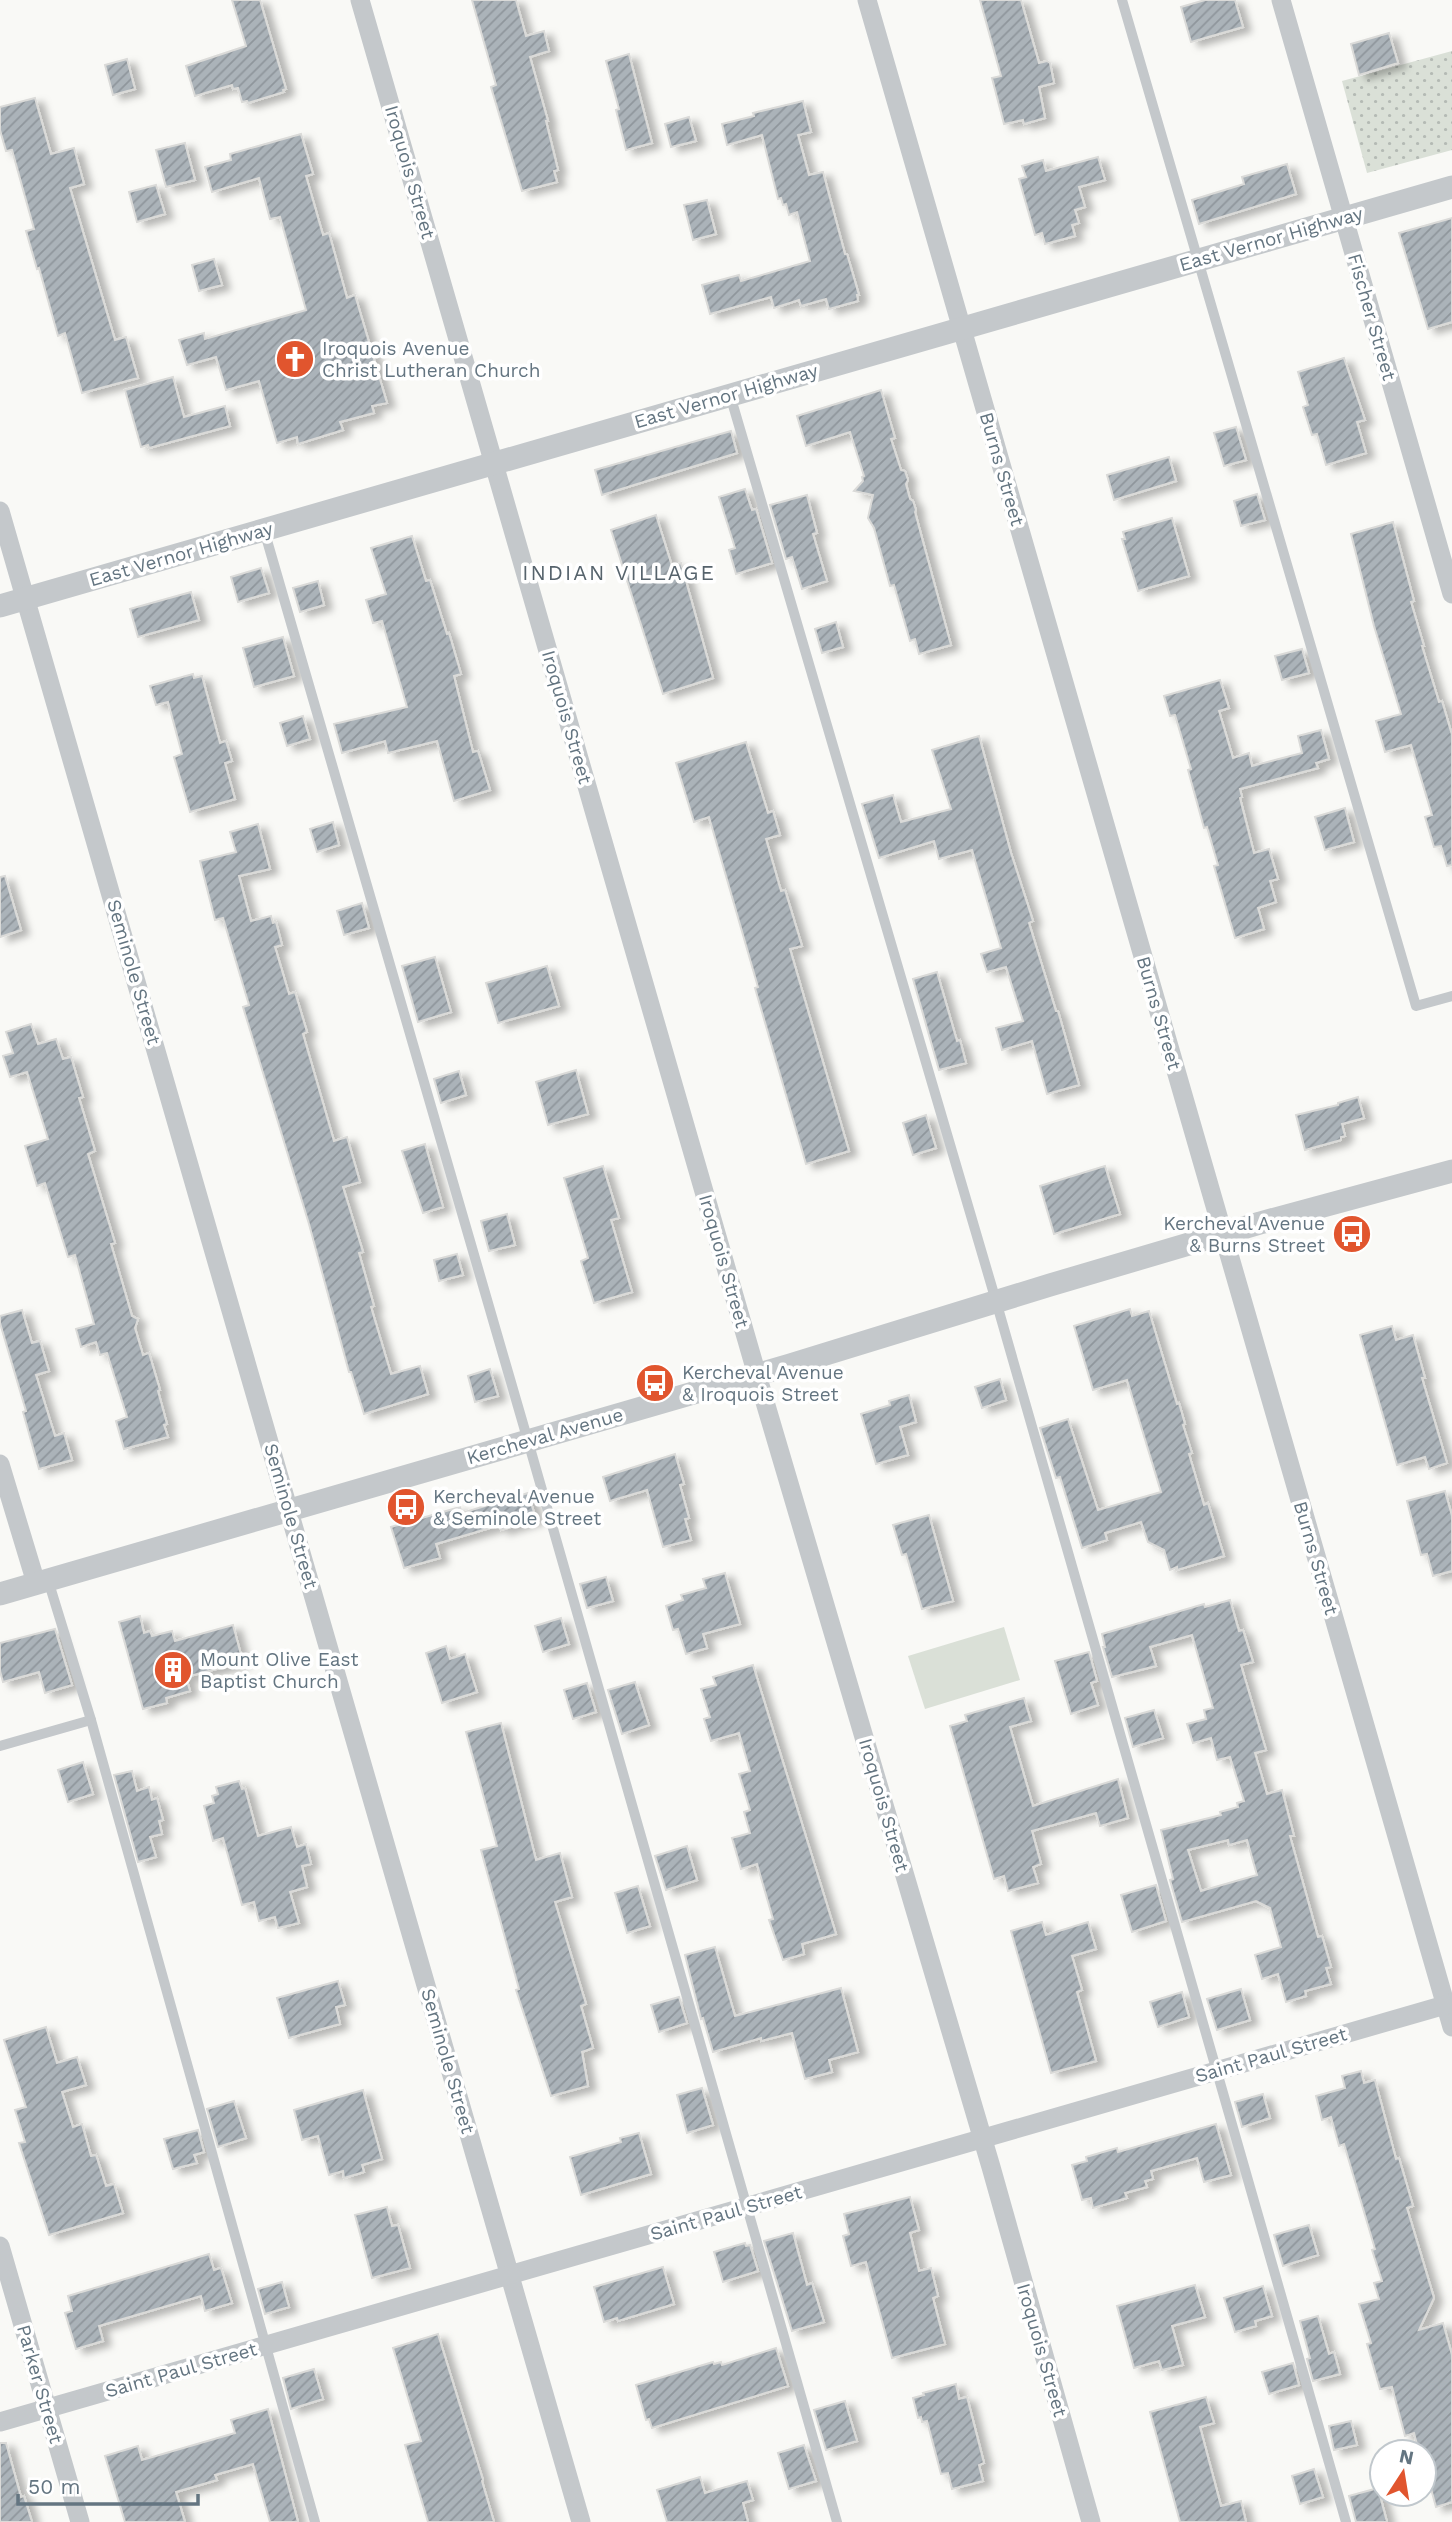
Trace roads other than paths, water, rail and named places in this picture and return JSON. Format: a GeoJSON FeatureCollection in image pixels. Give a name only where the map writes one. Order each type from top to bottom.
{"type":"FeatureCollection","features":[{"type":"Feature","properties":{"kind":"street","name":"Iroquois Street"},"geometry":{"type":"LineString","coordinates":[[360,0],[757,1374],[983,2140],[1091,2522]]}},
{"type":"Feature","properties":{"kind":"street","name":"Burns Street"},"geometry":{"type":"LineString","coordinates":[[867,0],[1449,2004],[1452,2027]]}},
{"type":"Feature","properties":{"kind":"street","name":"Fischer Street"},"geometry":{"type":"LineString","coordinates":[[1281,0],[1452,594]]}},
{"type":"Feature","properties":{"kind":"street","name":"East Vernor Highway"},"geometry":{"type":"LineString","coordinates":[[0,606],[1452,187]]}},
{"type":"Feature","properties":{"kind":"street","name":"Seminole Street"},"geometry":{"type":"LineString","coordinates":[[0,511],[581,2522]]}},
{"type":"Feature","properties":{"kind":"street","name":"Kercheval Avenue"},"geometry":{"type":"LineString","coordinates":[[0,1594],[757,1374],[1332,1202],[1452,1171]]}},
{"type":"Feature","properties":{"kind":"street"},"geometry":{"type":"LineString","coordinates":[[0,1464],[42,1581]]}},
{"type":"Feature","properties":{"kind":"street","name":"Saint Paul Street"},"geometry":{"type":"LineString","coordinates":[[0,2422],[1449,2004]]}},
{"type":"Feature","properties":{"kind":"street","name":"Parker Street"},"geometry":{"type":"LineString","coordinates":[[0,2246],[80,2522]]}},
{"type":"Feature","properties":{"kind":"lane"},"geometry":{"type":"LineString","coordinates":[[1122,0],[1416,1006],[1452,996]]}},
{"type":"Feature","properties":{"kind":"lane"},"geometry":{"type":"LineString","coordinates":[[730,395],[996,1301],[1346,2522]]}},
{"type":"Feature","properties":{"kind":"lane"},"geometry":{"type":"LineString","coordinates":[[264,530],[528,1441],[836,2522]]}},
{"type":"Feature","properties":{"kind":"lane"},"geometry":{"type":"LineString","coordinates":[[42,1581],[91,1720],[315,2522]]}},
{"type":"Feature","properties":{"kind":"lane"},"geometry":{"type":"LineString","coordinates":[[0,1746],[91,1720]]}},
{"type":"Feature","properties":{"kind":"place","name":"Iroquois Avenue Christ Lutheran Church"},"geometry":{"type":"Point","coordinates":[295,359]}},
{"type":"Feature","properties":{"kind":"place","name":"Kercheval Avenue & Burns Street"},"geometry":{"type":"Point","coordinates":[1352,1234]}},
{"type":"Feature","properties":{"kind":"place","name":"Kercheval Avenue & Iroquois Street"},"geometry":{"type":"Point","coordinates":[655,1383]}},
{"type":"Feature","properties":{"kind":"place","name":"Kercheval Avenue & Seminole Street"},"geometry":{"type":"Point","coordinates":[406,1507]}},
{"type":"Feature","properties":{"kind":"place","name":"Mount Olive East Baptist Church"},"geometry":{"type":"Point","coordinates":[173,1670]}},
{"type":"Feature","properties":{"kind":"district","name":"INDIAN VILLAGE"},"geometry":{"type":"Point","coordinates":[619,572]}}]}
